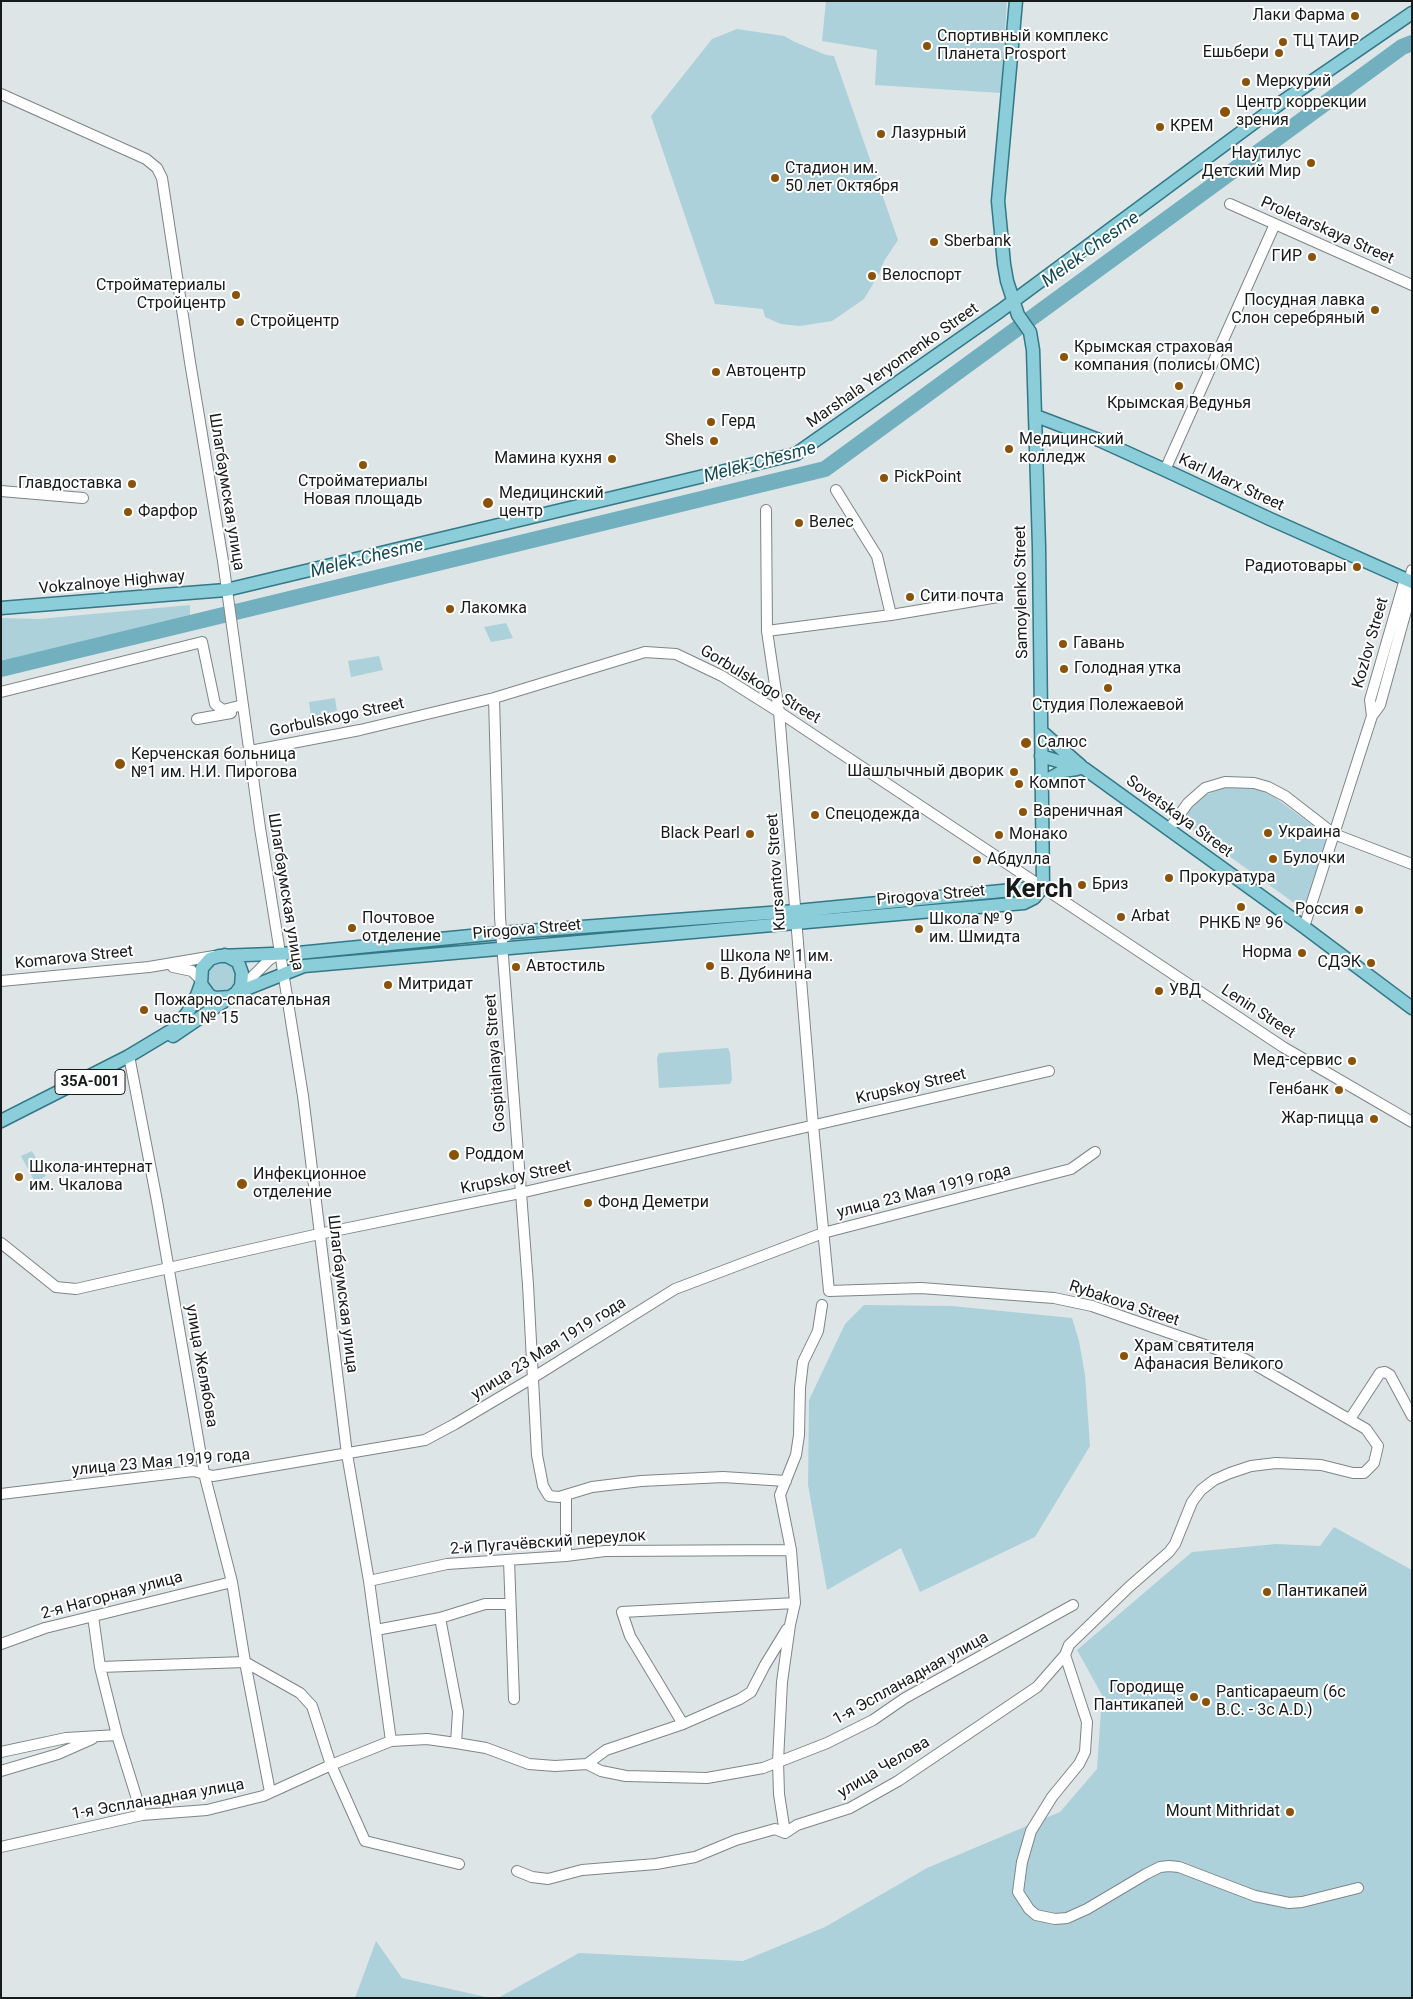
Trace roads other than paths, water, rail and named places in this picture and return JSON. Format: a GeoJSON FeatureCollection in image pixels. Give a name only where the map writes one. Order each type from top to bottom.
{"type":"FeatureCollection","features":[{"type":"Feature","properties":{"kind":"main road","name":"Samoylenko Street"},"geometry":{"type":"LineString","coordinates":[[1016,1],[998,207],[1004,264],[1013,301],[1018,315],[1030,332],[1033,350],[1036,416],[1042,887]]}},
{"type":"Feature","properties":{"kind":"main road","name":"Marshala Yeryomenko Street"},"geometry":{"type":"LineString","coordinates":[[227,594],[796,454],[1013,301],[1282,102],[1411,15]]}},
{"type":"Feature","properties":{"kind":"main road","name":"Karl Marx Street"},"geometry":{"type":"LineString","coordinates":[[1036,416],[1099,440],[1270,519],[1410,580]]}},
{"type":"Feature","properties":{"kind":"main road","name":"Vokzalnoye Highway"},"geometry":{"type":"LineString","coordinates":[[1,608],[227,594]]}},
{"type":"Feature","properties":{"kind":"main road"},"geometry":{"type":"LineString","coordinates":[[1041,731],[1085,769]]}},
{"type":"Feature","properties":{"kind":"main road","name":"Sovetskaya Street"},"geometry":{"type":"LineString","coordinates":[[1041,756],[1085,769],[1304,927],[1412,1008]]}},
{"type":"Feature","properties":{"kind":"main road"},"geometry":{"type":"LineString","coordinates":[[1040,784],[1062,771],[1085,769]]}},
{"type":"Feature","properties":{"kind":"main road","name":"Pirogova Street"},"geometry":{"type":"LineString","coordinates":[[279,954],[501,933],[796,911],[1042,887]]}},
{"type":"Feature","properties":{"kind":"main road","name":"Pirogova Street"},"geometry":{"type":"LineString","coordinates":[[234,994],[304,966],[1024,904],[1034,898],[1042,887]]}},
{"type":"Feature","properties":{"kind":"main road","name":"Komarova Street"},"geometry":{"type":"LineString","coordinates":[[222,955],[279,954]]}},
{"type":"Feature","properties":{"kind":"main road"},"geometry":{"type":"LineString","coordinates":[[222,955],[238,962],[242,972],[241,986],[234,994],[176,1032],[188,1012],[200,982],[202,968],[205,963],[222,955]]}},
{"type":"Feature","properties":{"kind":"main road"},"geometry":{"type":"LineString","coordinates":[[200,982],[209,995],[215,998],[234,994]]}},
{"type":"Feature","properties":{"kind":"main road","name":"35А-001"},"geometry":{"type":"LineString","coordinates":[[1,1127],[176,1032]]}},
{"type":"Feature","properties":{"kind":"main road","name":"35А-001"},"geometry":{"type":"LineString","coordinates":[[1,1121],[130,1058]]}},
{"type":"Feature","properties":{"kind":"street","name":"Шлагбаумская улица"},"geometry":{"type":"LineString","coordinates":[[1,94],[146,160],[157,168],[162,178],[223,561],[282,974],[303,1096],[347,1454],[369,1581],[391,1741]]}},
{"type":"Feature","properties":{"kind":"street","name":"Proletarskaya Street"},"geometry":{"type":"LineString","coordinates":[[1230,204],[1412,284]]}},
{"type":"Feature","properties":{"kind":"street"},"geometry":{"type":"LineString","coordinates":[[1165,470],[1275,224]]}},
{"type":"Feature","properties":{"kind":"street"},"geometry":{"type":"LineString","coordinates":[[836,490],[877,556],[891,615]]}},
{"type":"Feature","properties":{"kind":"street"},"geometry":{"type":"LineString","coordinates":[[1,491],[82,498]]}},
{"type":"Feature","properties":{"kind":"street","name":"Kursantov Street"},"geometry":{"type":"LineString","coordinates":[[766,510],[767,631],[780,712],[812,1125],[830,1291]]}},
{"type":"Feature","properties":{"kind":"street","name":"Kozlov Street"},"geometry":{"type":"LineString","coordinates":[[1304,927],[1372,716],[1370,700],[1410,580]]}},
{"type":"Feature","properties":{"kind":"street"},"geometry":{"type":"LineString","coordinates":[[767,631],[891,615],[998,597]]}},
{"type":"Feature","properties":{"kind":"street"},"geometry":{"type":"LineString","coordinates":[[1,692],[202,642],[215,704],[224,712]]}},
{"type":"Feature","properties":{"kind":"street","name":"Gorbulskogo Street"},"geometry":{"type":"LineString","coordinates":[[250,751],[360,730],[494,698],[645,652],[676,654],[722,676],[780,712],[1042,887]]}},
{"type":"Feature","properties":{"kind":"street","name":"Gospitalnaya Street"},"geometry":{"type":"LineString","coordinates":[[494,698],[501,933],[534,1377],[537,1454],[543,1486],[549,1496],[566,1495]]}},
{"type":"Feature","properties":{"kind":"street"},"geometry":{"type":"LineString","coordinates":[[197,719],[244,708]]}},
{"type":"Feature","properties":{"kind":"street"},"geometry":{"type":"LineString","coordinates":[[1169,829],[1188,803],[1201,790],[1225,782],[1239,781],[1268,787],[1285,796],[1334,834],[1412,864]]}},
{"type":"Feature","properties":{"kind":"street","name":"Lenin Street"},"geometry":{"type":"LineString","coordinates":[[1042,887],[1283,1047],[1411,1121]]}},
{"type":"Feature","properties":{"kind":"street"},"geometry":{"type":"LineString","coordinates":[[234,994],[269,960],[279,954]]}},
{"type":"Feature","properties":{"kind":"street","name":"Komarova Street"},"geometry":{"type":"LineString","coordinates":[[1,981],[149,966],[222,955]]}},
{"type":"Feature","properties":{"kind":"street","name":"Komarova Street"},"geometry":{"type":"LineString","coordinates":[[149,966],[184,968],[192,971],[200,982]]}},
{"type":"Feature","properties":{"kind":"street","name":"улица Желябова"},"geometry":{"type":"LineString","coordinates":[[130,1058],[170,1269],[204,1473],[232,1582],[244,1662],[270,1792]]}},
{"type":"Feature","properties":{"kind":"street","name":"Krupskoy Street"},"geometry":{"type":"LineString","coordinates":[[1,1243],[56,1287],[76,1289],[319,1234],[520,1193],[1049,1071]]}},
{"type":"Feature","properties":{"kind":"street","name":"улица 23 Мая 1919 года"},"geometry":{"type":"LineString","coordinates":[[1,1494],[193,1471],[213,1476],[424,1440],[455,1424],[534,1377],[675,1289],[823,1233],[1071,1170],[1095,1152]]}},
{"type":"Feature","properties":{"kind":"street","name":"Rybakova Street"},"geometry":{"type":"LineString","coordinates":[[830,1291],[921,1288],[1054,1298],[1092,1306],[1244,1359],[1366,1428],[1378,1446],[1374,1462],[1364,1473],[1353,1473],[1321,1465],[1276,1463],[1251,1466],[1214,1480]]}},
{"type":"Feature","properties":{"kind":"street"},"geometry":{"type":"LineString","coordinates":[[785,1833],[779,1794],[778,1761],[782,1682],[795,1603],[791,1550],[780,1495],[796,1454],[799,1435],[800,1388],[804,1362],[818,1331],[822,1305]]}},
{"type":"Feature","properties":{"kind":"street"},"geometry":{"type":"LineString","coordinates":[[1350,1419],[1380,1373],[1385,1372],[1390,1375],[1412,1416]]}},
{"type":"Feature","properties":{"kind":"street"},"geometry":{"type":"LineString","coordinates":[[566,1556],[566,1495],[592,1486],[641,1481],[723,1477],[786,1481]]}},
{"type":"Feature","properties":{"kind":"street","name":"улица Челова"},"geometry":{"type":"LineString","coordinates":[[517,1871],[548,1879],[582,1870],[656,1864],[695,1857],[736,1840],[776,1829],[785,1833],[797,1825],[850,1808],[898,1781],[1037,1687],[1065,1655],[1069,1645],[1176,1544],[1192,1502],[1201,1490],[1214,1480]]}},
{"type":"Feature","properties":{"kind":"street","name":"2-й Пугачёвский переулок"},"geometry":{"type":"LineString","coordinates":[[369,1581],[447,1564],[566,1556],[605,1551],[791,1550]]}},
{"type":"Feature","properties":{"kind":"street"},"geometry":{"type":"LineString","coordinates":[[509,1560],[514,1699]]}},
{"type":"Feature","properties":{"kind":"street","name":"2-я Нагорная улица"},"geometry":{"type":"LineString","coordinates":[[1,1644],[45,1628],[232,1582]]}},
{"type":"Feature","properties":{"kind":"street"},"geometry":{"type":"LineString","coordinates":[[682,1724],[630,1636],[622,1612],[795,1603]]}},
{"type":"Feature","properties":{"kind":"street"},"geometry":{"type":"LineString","coordinates":[[376,1630],[440,1618],[485,1604],[510,1604]]}},
{"type":"Feature","properties":{"kind":"street","name":"1-я Эспланадная улица"},"geometry":{"type":"LineString","coordinates":[[1,1847],[142,1815],[207,1810],[263,1796],[331,1765],[391,1741],[427,1738],[456,1742],[486,1748],[529,1764],[555,1766],[586,1764],[601,1771],[626,1776],[707,1778],[763,1768],[827,1743],[874,1720],[905,1698],[1073,1605]]}},
{"type":"Feature","properties":{"kind":"street"},"geometry":{"type":"LineString","coordinates":[[93,1616],[100,1667],[117,1735],[142,1815]]}},
{"type":"Feature","properties":{"kind":"street"},"geometry":{"type":"LineString","coordinates":[[440,1618],[458,1712],[456,1742]]}},
{"type":"Feature","properties":{"kind":"street"},"geometry":{"type":"LineString","coordinates":[[586,1764],[606,1750],[682,1724],[740,1699],[751,1692],[790,1625]]}},
{"type":"Feature","properties":{"kind":"street"},"geometry":{"type":"LineString","coordinates":[[1065,1655],[1087,1722],[1087,1737],[1085,1752],[1079,1764],[1039,1816],[1026,1846],[1018,1892],[1029,1909],[1036,1915],[1055,1919],[1067,1918],[1146,1874],[1160,1867],[1169,1866],[1180,1867],[1255,1896],[1289,1903],[1302,1902],[1358,1888]]}},
{"type":"Feature","properties":{"kind":"street"},"geometry":{"type":"LineString","coordinates":[[100,1667],[244,1662],[300,1693],[312,1706],[331,1765],[365,1841],[459,1864]]}},
{"type":"Feature","properties":{"kind":"street"},"geometry":{"type":"LineString","coordinates":[[1,1752],[66,1738],[117,1735]]}},
{"type":"Feature","properties":{"kind":"street"},"geometry":{"type":"LineString","coordinates":[[1,1771],[58,1754],[98,1736]]}},
{"type":"Feature","properties":{"kind":"waterway","name":"Melek-Chesme"},"geometry":{"type":"LineString","coordinates":[[1,669],[825,469],[1402,47],[1412,43]]}},
{"type":"Feature","properties":{"kind":"place","name":"Лаки Фарма"},"geometry":{"type":"Point","coordinates":[1355,16]}},
{"type":"Feature","properties":{"kind":"place","name":"ТЦ ТАИР"},"geometry":{"type":"Point","coordinates":[1283,42]}},
{"type":"Feature","properties":{"kind":"place","name":"Спортивный комплекс Планета Prosport"},"geometry":{"type":"Point","coordinates":[927,46]}},
{"type":"Feature","properties":{"kind":"place","name":"Ешьбери"},"geometry":{"type":"Point","coordinates":[1279,53]}},
{"type":"Feature","properties":{"kind":"place","name":"Меркурий"},"geometry":{"type":"Point","coordinates":[1246,82]}},
{"type":"Feature","properties":{"kind":"place","name":"Центр коррекции зрения"},"geometry":{"type":"Point","coordinates":[1225,112]}},
{"type":"Feature","properties":{"kind":"place","name":"КРЕМ"},"geometry":{"type":"Point","coordinates":[1160,127]}},
{"type":"Feature","properties":{"kind":"place","name":"Лазурный"},"geometry":{"type":"Point","coordinates":[881,134]}},
{"type":"Feature","properties":{"kind":"place","name":"Наутилус Детский Мир"},"geometry":{"type":"Point","coordinates":[1311,163]}},
{"type":"Feature","properties":{"kind":"place","name":"Стадион им. 50 лет Октября"},"geometry":{"type":"Point","coordinates":[775,178]}},
{"type":"Feature","properties":{"kind":"place","name":"Sberbank"},"geometry":{"type":"Point","coordinates":[934,242]}},
{"type":"Feature","properties":{"kind":"place","name":"ГИР"},"geometry":{"type":"Point","coordinates":[1312,257]}},
{"type":"Feature","properties":{"kind":"place","name":"Велоспорт"},"geometry":{"type":"Point","coordinates":[872,276]}},
{"type":"Feature","properties":{"kind":"place","name":"Стройматериалы Стройцентр"},"geometry":{"type":"Point","coordinates":[236,295]}},
{"type":"Feature","properties":{"kind":"place","name":"Посудная лавка Слон серебряный"},"geometry":{"type":"Point","coordinates":[1375,310]}},
{"type":"Feature","properties":{"kind":"place","name":"Стройцентр"},"geometry":{"type":"Point","coordinates":[240,322]}},
{"type":"Feature","properties":{"kind":"place","name":"Крымская страховая компания (полисы ОМС)"},"geometry":{"type":"Point","coordinates":[1064,357]}},
{"type":"Feature","properties":{"kind":"place","name":"Автоцентр"},"geometry":{"type":"Point","coordinates":[716,372]}},
{"type":"Feature","properties":{"kind":"place","name":"Крымская Ведунья"},"geometry":{"type":"Point","coordinates":[1179,386]}},
{"type":"Feature","properties":{"kind":"place","name":"Герд"},"geometry":{"type":"Point","coordinates":[711,422]}},
{"type":"Feature","properties":{"kind":"place","name":"Shels"},"geometry":{"type":"Point","coordinates":[714,441]}},
{"type":"Feature","properties":{"kind":"place","name":"Медицинский колледж"},"geometry":{"type":"Point","coordinates":[1009,449]}},
{"type":"Feature","properties":{"kind":"place","name":"Мамина кухня"},"geometry":{"type":"Point","coordinates":[612,459]}},
{"type":"Feature","properties":{"kind":"place","name":"Стройматериалы Новая площадь"},"geometry":{"type":"Point","coordinates":[363,465]}},
{"type":"Feature","properties":{"kind":"place","name":"PickPoint"},"geometry":{"type":"Point","coordinates":[884,478]}},
{"type":"Feature","properties":{"kind":"place","name":"Главдоставка"},"geometry":{"type":"Point","coordinates":[132,484]}},
{"type":"Feature","properties":{"kind":"place","name":"Медицинский центр"},"geometry":{"type":"Point","coordinates":[488,503]}},
{"type":"Feature","properties":{"kind":"place","name":"Фарфор"},"geometry":{"type":"Point","coordinates":[128,512]}},
{"type":"Feature","properties":{"kind":"place","name":"Велес"},"geometry":{"type":"Point","coordinates":[799,523]}},
{"type":"Feature","properties":{"kind":"place","name":"Радиотовары"},"geometry":{"type":"Point","coordinates":[1357,567]}},
{"type":"Feature","properties":{"kind":"place","name":"Сити почта"},"geometry":{"type":"Point","coordinates":[910,597]}},
{"type":"Feature","properties":{"kind":"place","name":"Лакомка"},"geometry":{"type":"Point","coordinates":[450,609]}},
{"type":"Feature","properties":{"kind":"place","name":"Гавань"},"geometry":{"type":"Point","coordinates":[1063,644]}},
{"type":"Feature","properties":{"kind":"place","name":"Голодная утка"},"geometry":{"type":"Point","coordinates":[1064,669]}},
{"type":"Feature","properties":{"kind":"place","name":"Студия Полежаевой"},"geometry":{"type":"Point","coordinates":[1108,688]}},
{"type":"Feature","properties":{"kind":"place","name":"Салюс"},"geometry":{"type":"Point","coordinates":[1026,743]}},
{"type":"Feature","properties":{"kind":"place","name":"Керченская больница №1 им. Н.И. Пирогова"},"geometry":{"type":"Point","coordinates":[120,764]}},
{"type":"Feature","properties":{"kind":"place","name":"Шашлычный дворик"},"geometry":{"type":"Point","coordinates":[1014,772]}},
{"type":"Feature","properties":{"kind":"place","name":"Компот"},"geometry":{"type":"Point","coordinates":[1019,784]}},
{"type":"Feature","properties":{"kind":"place","name":"Вареничная"},"geometry":{"type":"Point","coordinates":[1023,812]}},
{"type":"Feature","properties":{"kind":"place","name":"Спецодежда"},"geometry":{"type":"Point","coordinates":[815,815]}},
{"type":"Feature","properties":{"kind":"place","name":"Украина"},"geometry":{"type":"Point","coordinates":[1268,833]}},
{"type":"Feature","properties":{"kind":"place","name":"Black Pearl"},"geometry":{"type":"Point","coordinates":[750,834]}},
{"type":"Feature","properties":{"kind":"place","name":"Монако"},"geometry":{"type":"Point","coordinates":[999,835]}},
{"type":"Feature","properties":{"kind":"place","name":"Булочки"},"geometry":{"type":"Point","coordinates":[1273,859]}},
{"type":"Feature","properties":{"kind":"place","name":"Абдулла"},"geometry":{"type":"Point","coordinates":[977,860]}},
{"type":"Feature","properties":{"kind":"place","name":"Прокуратура"},"geometry":{"type":"Point","coordinates":[1169,878]}},
{"type":"Feature","properties":{"kind":"place","name":"Бриз"},"geometry":{"type":"Point","coordinates":[1082,885]}},
{"type":"Feature","properties":{"kind":"place","name":"РНКБ № 96"},"geometry":{"type":"Point","coordinates":[1241,907]}},
{"type":"Feature","properties":{"kind":"place","name":"Россия"},"geometry":{"type":"Point","coordinates":[1359,910]}},
{"type":"Feature","properties":{"kind":"place","name":"Arbat"},"geometry":{"type":"Point","coordinates":[1121,917]}},
{"type":"Feature","properties":{"kind":"place","name":"Почтовое отделение"},"geometry":{"type":"Point","coordinates":[352,928]}},
{"type":"Feature","properties":{"kind":"place","name":"Школа № 9 им. Шмидта"},"geometry":{"type":"Point","coordinates":[919,929]}},
{"type":"Feature","properties":{"kind":"place","name":"Норма"},"geometry":{"type":"Point","coordinates":[1302,953]}},
{"type":"Feature","properties":{"kind":"place","name":"СДЭК"},"geometry":{"type":"Point","coordinates":[1371,963]}},
{"type":"Feature","properties":{"kind":"place","name":"Школа № 1 им. В. Дубинина"},"geometry":{"type":"Point","coordinates":[710,966]}},
{"type":"Feature","properties":{"kind":"place","name":"Автостиль"},"geometry":{"type":"Point","coordinates":[516,967]}},
{"type":"Feature","properties":{"kind":"place","name":"Митридат"},"geometry":{"type":"Point","coordinates":[388,985]}},
{"type":"Feature","properties":{"kind":"place","name":"УВД"},"geometry":{"type":"Point","coordinates":[1159,991]}},
{"type":"Feature","properties":{"kind":"place","name":"Пожарно-спасательная часть № 15"},"geometry":{"type":"Point","coordinates":[144,1010]}},
{"type":"Feature","properties":{"kind":"place","name":"Мед-сервис"},"geometry":{"type":"Point","coordinates":[1352,1061]}},
{"type":"Feature","properties":{"kind":"place","name":"Генбанк"},"geometry":{"type":"Point","coordinates":[1339,1090]}},
{"type":"Feature","properties":{"kind":"place","name":"Жар-пицца"},"geometry":{"type":"Point","coordinates":[1374,1119]}},
{"type":"Feature","properties":{"kind":"place","name":"Роддом"},"geometry":{"type":"Point","coordinates":[454,1155]}},
{"type":"Feature","properties":{"kind":"place","name":"Школа-интернат им. Чкалова"},"geometry":{"type":"Point","coordinates":[19,1177]}},
{"type":"Feature","properties":{"kind":"place","name":"Инфекционное отделение"},"geometry":{"type":"Point","coordinates":[242,1184]}},
{"type":"Feature","properties":{"kind":"place","name":"Фонд Деметри"},"geometry":{"type":"Point","coordinates":[588,1203]}},
{"type":"Feature","properties":{"kind":"place","name":"Храм святителя Афанасия Великого"},"geometry":{"type":"Point","coordinates":[1124,1356]}},
{"type":"Feature","properties":{"kind":"place","name":"Пантикапей"},"geometry":{"type":"Point","coordinates":[1267,1592]}},
{"type":"Feature","properties":{"kind":"place","name":"Городище Пантикапей"},"geometry":{"type":"Point","coordinates":[1194,1697]}},
{"type":"Feature","properties":{"kind":"place","name":"Panticapaeum (6c B.C. - 3c A.D.)"},"geometry":{"type":"Point","coordinates":[1206,1702]}},
{"type":"Feature","properties":{"kind":"place","name":"Mount Mithridat"},"geometry":{"type":"Point","coordinates":[1290,1812]}},
{"type":"Feature","properties":{"kind":"district","name":"Kerch"},"geometry":{"type":"Point","coordinates":[1039,890]}}]}
